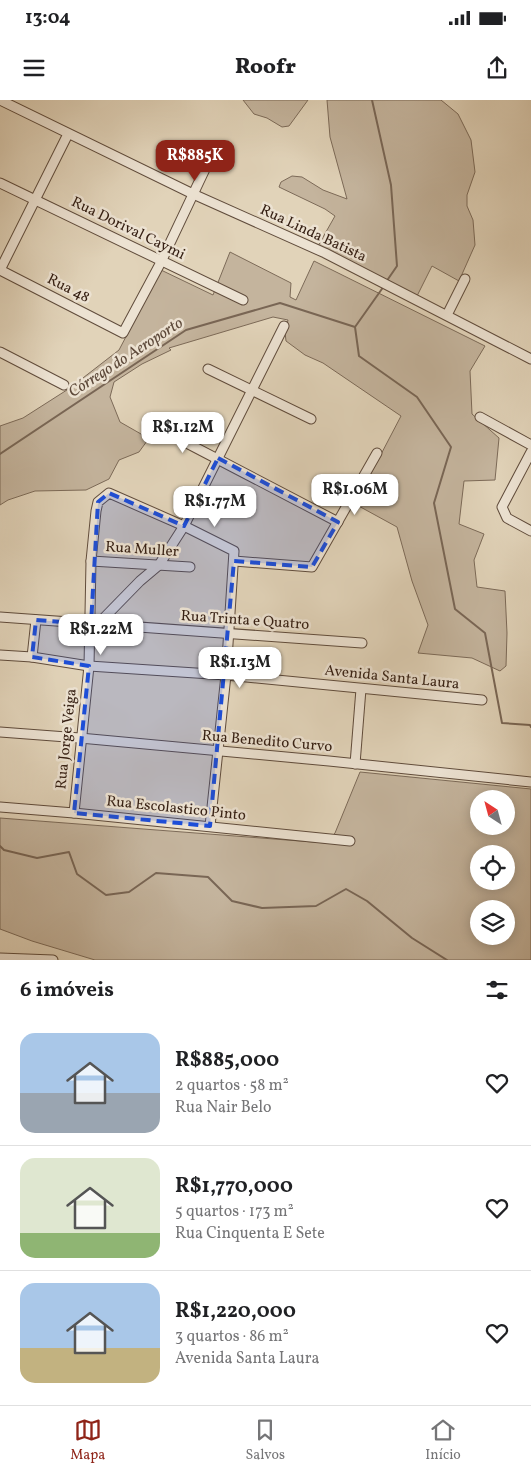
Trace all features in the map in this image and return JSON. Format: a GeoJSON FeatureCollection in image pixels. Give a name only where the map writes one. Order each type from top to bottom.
{"type":"FeatureCollection","features":[{"type":"Feature","properties":{"kind":"street","name":"Rua Linda Batista"},"geometry":{"type":"LineString","coordinates":[[0,100],[193,194],[325,253],[531,359]]}},
{"type":"Feature","properties":{"kind":"street"},"geometry":{"type":"LineString","coordinates":[[0,270],[68,134]]}},
{"type":"Feature","properties":{"kind":"street"},"geometry":{"type":"LineString","coordinates":[[161,262],[206,167]]}},
{"type":"Feature","properties":{"kind":"street","name":"Rua Dorival Caymi"},"geometry":{"type":"LineString","coordinates":[[0,183],[161,262],[244,300]]}},
{"type":"Feature","properties":{"kind":"street","name":"Rua 48"},"geometry":{"type":"LineString","coordinates":[[0,270],[123,332],[161,262]]}},
{"type":"Feature","properties":{"kind":"street"},"geometry":{"type":"LineString","coordinates":[[447,315],[464,279]]}},
{"type":"Feature","properties":{"kind":"street"},"geometry":{"type":"LineString","coordinates":[[94,624],[140,580],[159,565],[184,526],[284,326]]}},
{"type":"Feature","properties":{"kind":"street"},"geometry":{"type":"LineString","coordinates":[[0,352],[64,385]]}},
{"type":"Feature","properties":{"kind":"street"},"geometry":{"type":"LineString","coordinates":[[208,369],[311,419]]}},
{"type":"Feature","properties":{"kind":"street"},"geometry":{"type":"LineString","coordinates":[[480,417],[531,445]]}},
{"type":"Feature","properties":{"kind":"street"},"geometry":{"type":"LineString","coordinates":[[158,428],[338,522]]}},
{"type":"Feature","properties":{"kind":"street"},"geometry":{"type":"LineString","coordinates":[[531,452],[502,507],[507,518],[531,531]]}},
{"type":"Feature","properties":{"kind":"street"},"geometry":{"type":"LineString","coordinates":[[234,561],[312,567],[377,453]]}},
{"type":"Feature","properties":{"kind":"street","name":"Rua Jorge Veiga"},"geometry":{"type":"LineString","coordinates":[[74,813],[80,738],[94,624],[91,560],[98,502],[108,493],[184,526]]}},
{"type":"Feature","properties":{"kind":"street"},"geometry":{"type":"LineString","coordinates":[[184,526],[234,551],[226,675],[210,826]]}},
{"type":"Feature","properties":{"kind":"street","name":"Rua Muller"},"geometry":{"type":"LineString","coordinates":[[91,560],[190,567]]}},
{"type":"Feature","properties":{"kind":"street","name":"Rua Trinta e Quatro"},"geometry":{"type":"LineString","coordinates":[[0,617],[362,643]]}},
{"type":"Feature","properties":{"kind":"street"},"geometry":{"type":"LineString","coordinates":[[32,657],[36,620]]}},
{"type":"Feature","properties":{"kind":"street","name":"Avenida Santa Laura"},"geometry":{"type":"LineString","coordinates":[[0,655],[32,657],[89,666],[226,675],[482,700]]}},
{"type":"Feature","properties":{"kind":"street"},"geometry":{"type":"LineString","coordinates":[[355,764],[361,688]]}},
{"type":"Feature","properties":{"kind":"street","name":"Rua Benedito Curvo"},"geometry":{"type":"LineString","coordinates":[[0,732],[80,738],[531,782]]}},
{"type":"Feature","properties":{"kind":"street","name":"Rua Escolastico Pinto"},"geometry":{"type":"LineString","coordinates":[[0,807],[350,841]]}},
{"type":"Feature","properties":{"kind":"street"},"geometry":{"type":"LineString","coordinates":[[0,958],[53,960]]}},
{"type":"Feature","properties":{"kind":"highlighted area"},"geometry":{"type":"Polygon","coordinates":[[[218,458],[338,522],[312,567],[234,561],[210,826],[74,813],[89,666],[32,657],[36,620],[91,624],[98,502],[109,493],[184,526],[218,458]]]}},
{"type":"Feature","properties":{"kind":"shaded area"},"geometry":{"type":"Polygon","coordinates":[[[243,100],[308,100],[289,126],[282,127],[267,118],[254,114],[243,100]]]}},
{"type":"Feature","properties":{"kind":"shaded area"},"geometry":{"type":"Polygon","coordinates":[[[327,100],[441,100],[458,114],[471,140],[475,172],[467,195],[467,206],[473,220],[475,245],[459,281],[432,266],[417,296],[318,246],[335,216],[325,209],[279,187],[281,182],[292,176],[302,177],[323,190],[347,199],[330,137],[327,100]]]}},
{"type":"Feature","properties":{"kind":"shaded area"},"geometry":{"type":"Polygon","coordinates":[[[230,252],[291,283],[290,297],[296,300],[314,261],[485,346],[470,371],[472,414],[499,438],[495,480],[464,481],[459,524],[484,534],[474,560],[477,587],[505,591],[506,666],[500,671],[472,658],[418,653],[428,625],[412,581],[397,527],[355,504],[401,416],[323,363],[305,355],[286,341],[285,332],[288,320],[273,317],[169,348],[171,350],[142,364],[114,382],[110,397],[120,422],[141,434],[147,441],[139,452],[119,460],[109,479],[86,490],[35,491],[8,500],[0,505],[0,426],[23,418],[70,388],[119,350],[161,270],[213,295],[230,252]]]}},
{"type":"Feature","properties":{"kind":"shaded area"},"geometry":{"type":"Polygon","coordinates":[[[360,772],[531,789],[531,960],[95,960],[0,929],[0,818],[326,843],[335,833],[360,772]]]}},
{"type":"Feature","properties":{"kind":"waterway"},"geometry":{"type":"LineString","coordinates":[[372,100],[391,185],[397,266],[386,282]]}},
{"type":"Feature","properties":{"kind":"waterway"},"geometry":{"type":"LineString","coordinates":[[355,327],[384,286]]}},
{"type":"Feature","properties":{"kind":"waterway","name":"Córrego do Aeroporto"},"geometry":{"type":"LineString","coordinates":[[0,454],[186,330],[280,303],[355,327],[359,356],[417,397],[451,447],[434,503],[455,609],[485,633],[502,723],[530,725],[531,727]]}},
{"type":"Feature","properties":{"kind":"waterway"},"geometry":{"type":"LineString","coordinates":[[0,846],[4,850],[37,858],[69,852],[77,874],[106,895],[129,892],[156,873],[208,877],[232,901],[262,908],[316,906],[346,889],[367,901],[412,938],[447,960]]}}]}
